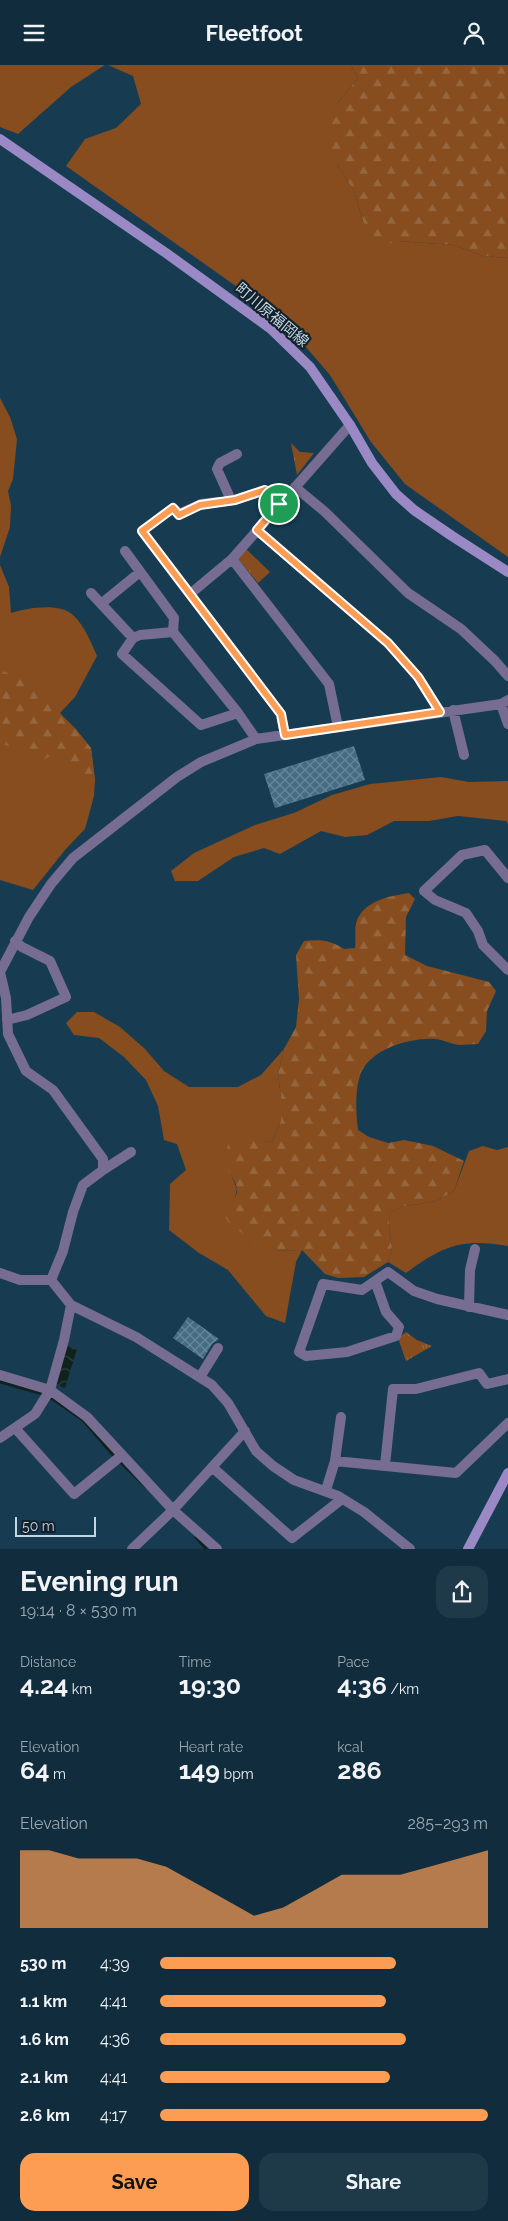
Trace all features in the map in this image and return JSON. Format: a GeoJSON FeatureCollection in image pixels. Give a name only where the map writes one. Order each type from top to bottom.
{"type":"FeatureCollection","features":[{"type":"Feature","properties":{"kind":"main road","name":"町川原福岡線"},"geometry":{"type":"LineString","coordinates":[[0,139],[166,253],[271,329],[310,367],[350,425],[372,463],[396,494],[414,510],[452,537],[508,572]]}},
{"type":"Feature","properties":{"kind":"main road"},"geometry":{"type":"LineString","coordinates":[[468,1549],[508,1473]]}},
{"type":"Feature","properties":{"kind":"street"},"geometry":{"type":"LineString","coordinates":[[190,594],[232,559],[350,425]]}},
{"type":"Feature","properties":{"kind":"street"},"geometry":{"type":"LineString","coordinates":[[231,500],[217,469],[220,463],[237,454]]}},
{"type":"Feature","properties":{"kind":"street"},"geometry":{"type":"LineString","coordinates":[[295,487],[324,511],[408,593],[461,629],[508,676]]}},
{"type":"Feature","properties":{"kind":"street"},"geometry":{"type":"LineString","coordinates":[[279,504],[265,490],[231,500],[200,505],[179,515],[173,508],[142,531],[281,714],[285,735]]}},
{"type":"Feature","properties":{"kind":"street"},"geometry":{"type":"LineString","coordinates":[[257,530],[388,643],[418,677],[440,712]]}},
{"type":"Feature","properties":{"kind":"street"},"geometry":{"type":"LineString","coordinates":[[126,551],[174,618],[173,632],[238,713],[256,739]]}},
{"type":"Feature","properties":{"kind":"street"},"geometry":{"type":"LineString","coordinates":[[232,559],[329,685],[338,727]]}},
{"type":"Feature","properties":{"kind":"street"},"geometry":{"type":"LineString","coordinates":[[102,603],[140,572]]}},
{"type":"Feature","properties":{"kind":"street"},"geometry":{"type":"LineString","coordinates":[[91,593],[133,638]]}},
{"type":"Feature","properties":{"kind":"street"},"geometry":{"type":"LineString","coordinates":[[173,632],[140,635],[133,638],[122,654],[201,725],[238,713]]}},
{"type":"Feature","properties":{"kind":"street"},"geometry":{"type":"LineString","coordinates":[[103,1170],[103,1159],[54,1090],[26,1071],[8,1034],[6,998],[0,972],[2,964],[15,941],[51,885],[73,858],[177,777],[201,762],[256,739],[505,702],[508,723]]}},
{"type":"Feature","properties":{"kind":"street"},"geometry":{"type":"LineString","coordinates":[[453,711],[464,755]]}},
{"type":"Feature","properties":{"kind":"street"},"geometry":{"type":"LineString","coordinates":[[508,878],[485,850],[462,855],[424,891],[435,899],[466,913],[478,931],[483,945],[508,969]]}},
{"type":"Feature","properties":{"kind":"street"},"geometry":{"type":"LineString","coordinates":[[7,1020],[27,1015],[66,997],[50,961],[22,947],[15,941]]}},
{"type":"Feature","properties":{"kind":"street"},"geometry":{"type":"LineString","coordinates":[[52,1280],[83,1185],[131,1152]]}},
{"type":"Feature","properties":{"kind":"street"},"geometry":{"type":"LineString","coordinates":[[469,1307],[470,1270],[475,1249]]}},
{"type":"Feature","properties":{"kind":"street"},"geometry":{"type":"LineString","coordinates":[[375,1281],[386,1312],[399,1327],[396,1335],[347,1352],[306,1357],[299,1351],[323,1284],[362,1290],[375,1281],[388,1272],[414,1291],[437,1299],[508,1315]]}},
{"type":"Feature","properties":{"kind":"street"},"geometry":{"type":"LineString","coordinates":[[0,1273],[20,1279],[52,1280]]}},
{"type":"Feature","properties":{"kind":"street"},"geometry":{"type":"LineString","coordinates":[[52,1280],[71,1305],[136,1337],[212,1385],[228,1403],[256,1451],[273,1466],[294,1480],[326,1490],[364,1512],[410,1549]]}},
{"type":"Feature","properties":{"kind":"street"},"geometry":{"type":"LineString","coordinates":[[0,1438],[35,1414],[50,1390],[64,1340],[71,1305]]}},
{"type":"Feature","properties":{"kind":"street"},"geometry":{"type":"LineString","coordinates":[[200,1377],[218,1348]]}},
{"type":"Feature","properties":{"kind":"street"},"geometry":{"type":"LineString","coordinates":[[385,1465],[394,1389],[416,1389],[479,1373],[487,1384],[508,1379]]}},
{"type":"Feature","properties":{"kind":"street"},"geometry":{"type":"LineString","coordinates":[[0,1375],[50,1390],[87,1417],[121,1456],[173,1510],[217,1549]]}},
{"type":"Feature","properties":{"kind":"street"},"geometry":{"type":"LineString","coordinates":[[326,1490],[335,1461],[341,1417]]}},
{"type":"Feature","properties":{"kind":"street"},"geometry":{"type":"LineString","coordinates":[[335,1461],[456,1473],[508,1423]]}},
{"type":"Feature","properties":{"kind":"street"},"geometry":{"type":"LineString","coordinates":[[15,1428],[74,1494],[121,1456]]}},
{"type":"Feature","properties":{"kind":"street"},"geometry":{"type":"LineString","coordinates":[[132,1549],[173,1510],[245,1431]]}},
{"type":"Feature","properties":{"kind":"street"},"geometry":{"type":"LineString","coordinates":[[212,1467],[292,1538],[342,1499]]}},
{"type":"Feature","properties":{"kind":"green space"},"geometry":{"type":"Polygon","coordinates":[[[0,65],[105,65],[71,87],[18,134],[0,127],[0,65]]]}},
{"type":"Feature","properties":{"kind":"green space"},"geometry":{"type":"Polygon","coordinates":[[[108,65],[351,65],[358,78],[337,104],[337,164],[354,191],[364,224],[399,241],[454,245],[483,256],[508,258],[508,557],[405,484],[371,442],[330,375],[281,318],[66,166],[85,139],[116,128],[141,104],[133,76],[108,65]]]}},
{"type":"Feature","properties":{"kind":"green space"},"geometry":{"type":"Polygon","coordinates":[[[351,65],[508,65],[508,258],[483,256],[454,245],[399,241],[376,247],[364,224],[354,191],[337,164],[326,133],[337,104],[358,78],[351,65]]]}},
{"type":"Feature","properties":{"kind":"green space"},"geometry":{"type":"Polygon","coordinates":[[[0,398],[10,417],[17,439],[13,479],[8,491],[11,506],[10,527],[0,557],[0,398]]]}},
{"type":"Feature","properties":{"kind":"green space"},"geometry":{"type":"Polygon","coordinates":[[[291,443],[300,452],[314,453],[297,475],[291,443]]]}},
{"type":"Feature","properties":{"kind":"green space"},"geometry":{"type":"Polygon","coordinates":[[[246,549],[270,572],[258,583],[238,559],[246,549]]]}},
{"type":"Feature","properties":{"kind":"green space"},"geometry":{"type":"Polygon","coordinates":[[[0,565],[9,587],[11,613],[43,607],[67,611],[81,624],[97,656],[75,697],[60,713],[91,748],[95,780],[94,796],[85,829],[65,850],[33,890],[0,880],[0,565]]]}},
{"type":"Feature","properties":{"kind":"green space"},"geometry":{"type":"Polygon","coordinates":[[[3,671],[30,684],[76,729],[91,748],[95,780],[87,787],[58,752],[35,764],[13,747],[0,744],[0,672],[3,671]]]}},
{"type":"Feature","properties":{"kind":"green space"},"geometry":{"type":"Polygon","coordinates":[[[441,777],[469,782],[508,781],[508,824],[506,821],[458,816],[429,821],[394,821],[367,835],[345,837],[321,831],[280,854],[264,848],[234,857],[198,881],[175,881],[171,871],[194,853],[255,825],[294,813],[332,795],[370,784],[441,777]]]}},
{"type":"Feature","properties":{"kind":"green space"},"geometry":{"type":"Polygon","coordinates":[[[409,893],[415,899],[406,917],[405,955],[427,966],[489,982],[496,991],[487,1011],[486,1031],[478,1044],[459,1045],[436,1039],[414,1040],[390,1047],[379,1053],[363,1069],[357,1091],[356,1111],[358,1130],[369,1137],[388,1143],[404,1140],[433,1146],[464,1161],[454,1191],[436,1201],[401,1207],[390,1213],[389,1228],[392,1247],[388,1262],[364,1277],[338,1278],[325,1274],[302,1250],[273,1251],[259,1246],[229,1223],[225,1217],[224,1208],[232,1201],[237,1190],[227,1168],[225,1156],[229,1141],[242,1139],[272,1142],[281,1120],[278,1074],[284,1049],[296,1027],[299,999],[296,955],[304,941],[325,941],[344,949],[355,948],[356,923],[361,913],[372,903],[379,900],[409,893]]]}},
{"type":"Feature","properties":{"kind":"green space"},"geometry":{"type":"Polygon","coordinates":[[[77,1012],[94,1012],[120,1027],[145,1049],[164,1071],[189,1087],[238,1087],[261,1075],[284,1049],[278,1074],[281,1120],[272,1142],[257,1141],[225,1160],[237,1189],[229,1223],[273,1251],[302,1250],[296,1262],[285,1323],[266,1316],[228,1270],[199,1253],[169,1230],[170,1184],[186,1170],[177,1144],[164,1140],[158,1106],[146,1080],[124,1057],[99,1038],[74,1035],[66,1023],[77,1012]]]}},
{"type":"Feature","properties":{"kind":"green space"},"geometry":{"type":"Polygon","coordinates":[[[483,1146],[497,1150],[508,1147],[508,1246],[477,1243],[453,1246],[431,1256],[406,1273],[388,1262],[392,1247],[389,1228],[390,1213],[401,1207],[436,1201],[454,1191],[469,1151],[483,1146]]]}},
{"type":"Feature","properties":{"kind":"green space"},"geometry":{"type":"Polygon","coordinates":[[[406,1332],[417,1340],[432,1346],[406,1361],[398,1338],[406,1332]]]}},
{"type":"Feature","properties":{"kind":"water"},"geometry":{"type":"Polygon","coordinates":[[[68,1346],[77,1349],[65,1388],[55,1384],[68,1346]]]}},
{"type":"Feature","properties":{"kind":"building"},"geometry":{"type":"Polygon","coordinates":[[[354,746],[365,780],[275,808],[264,774],[354,746]]]}},
{"type":"Feature","properties":{"kind":"building"},"geometry":{"type":"Polygon","coordinates":[[[188,1317],[219,1339],[212,1344],[203,1359],[173,1338],[188,1317]]]}},
{"type":"Feature","properties":{"kind":"waterway"},"geometry":{"type":"LineString","coordinates":[[0,1382],[39,1393],[54,1400],[83,1420],[113,1455],[146,1487]]}},
{"type":"Feature","properties":{"kind":"waterway"},"geometry":{"type":"LineString","coordinates":[[196,1537],[206,1549]]}},
{"type":"Feature","properties":{"kind":"route"},"geometry":{"type":"LineString","coordinates":[[265,490],[279,504],[257,530],[388,643],[418,677],[440,712],[285,735],[281,714],[142,531],[173,508],[179,515],[200,505],[235,500],[265,490]]}}]}
